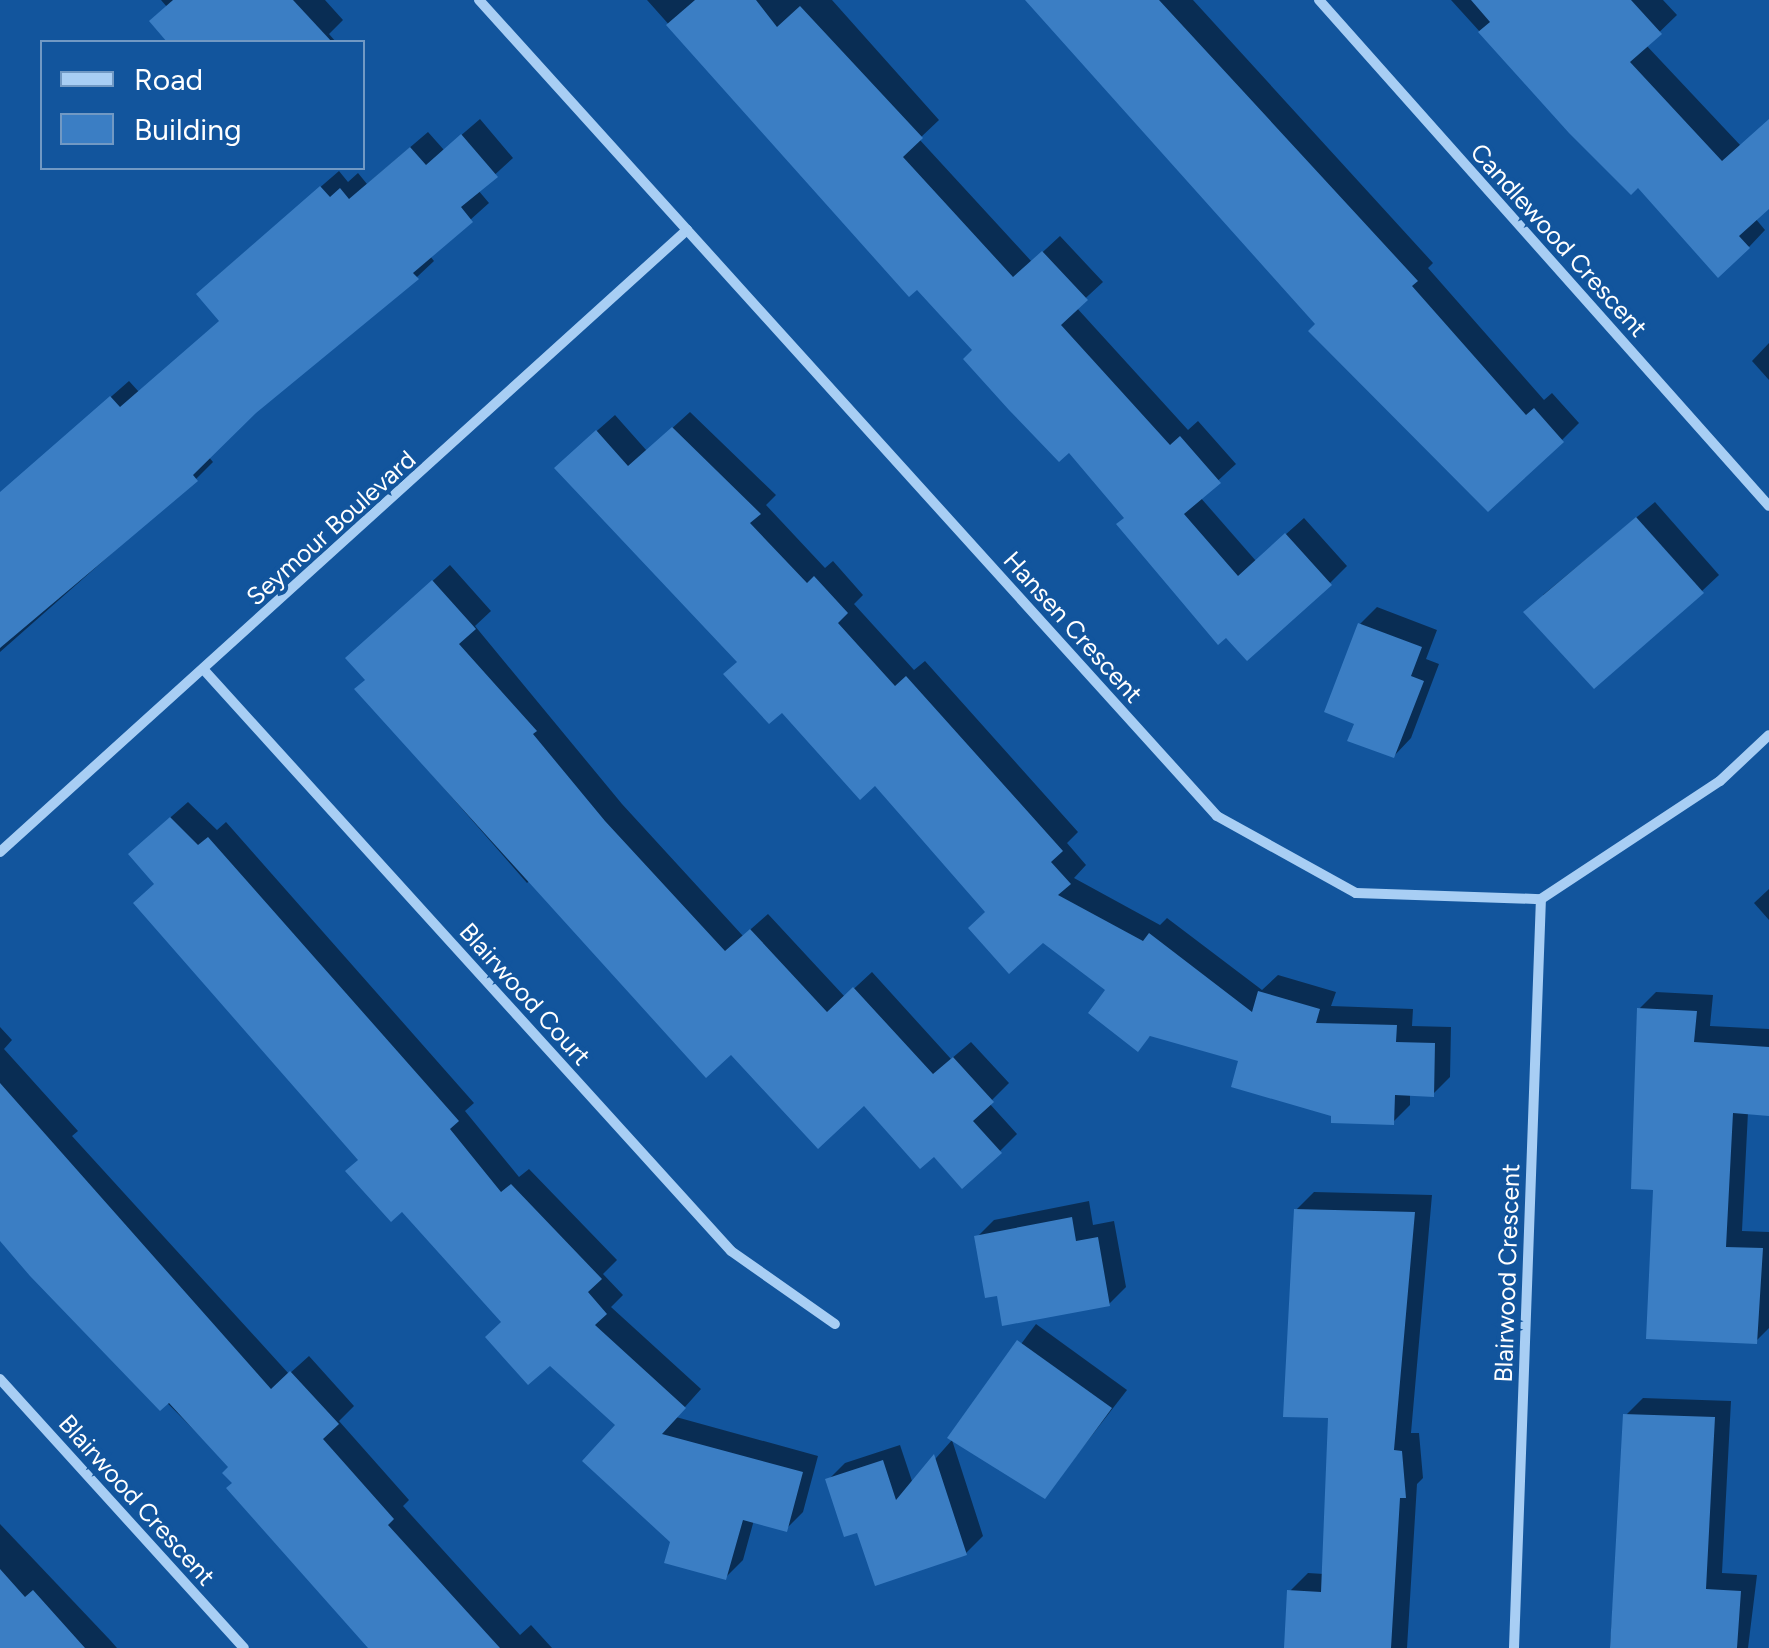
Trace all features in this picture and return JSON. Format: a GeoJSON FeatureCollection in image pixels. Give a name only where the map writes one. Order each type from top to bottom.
{"type":"FeatureCollection","features":[{"type":"Feature","properties":{"kind":"street","name":"Hansen Crescent"},"geometry":{"type":"LineString","coordinates":[[479,0],[1218,816],[1356,893],[1541,899]]}},
{"type":"Feature","properties":{"kind":"street","name":"Candlewood Crescent"},"geometry":{"type":"LineString","coordinates":[[1319,0],[1769,506]]}},
{"type":"Feature","properties":{"kind":"street","name":"Seymour Boulevard"},"geometry":{"type":"LineString","coordinates":[[0,852],[687,230]]}},
{"type":"Feature","properties":{"kind":"street","name":"Blairwood Court"},"geometry":{"type":"LineString","coordinates":[[204,670],[731,1251],[835,1324]]}},
{"type":"Feature","properties":{"kind":"street"},"geometry":{"type":"LineString","coordinates":[[1541,899],[1720,781],[1769,735]]}},
{"type":"Feature","properties":{"kind":"street","name":"Blairwood Crescent"},"geometry":{"type":"LineString","coordinates":[[1514,1648],[1541,899]]}},
{"type":"Feature","properties":{"kind":"street","name":"Blairwood Crescent"},"geometry":{"type":"LineString","coordinates":[[0,1379],[244,1648]]}},
{"type":"Feature","properties":{"kind":"building"},"geometry":{"type":"Polygon","coordinates":[[[173,0],[293,0],[330,40],[165,40],[149,21],[173,0]]]}},
{"type":"Feature","properties":{"kind":"building"},"geometry":{"type":"Polygon","coordinates":[[[695,0],[756,0],[777,27],[800,6],[923,138],[903,157],[1013,277],[1042,251],[1088,300],[1061,325],[1170,445],[1180,436],[1221,483],[1184,514],[1238,576],[1285,533],[1332,585],[1247,661],[1226,638],[1218,645],[1116,524],[1124,518],[1069,453],[1059,462],[1009,410],[963,359],[972,350],[917,290],[909,297],[666,25],[695,0]]]}},
{"type":"Feature","properties":{"kind":"building"},"geometry":{"type":"Polygon","coordinates":[[[1025,0],[1159,0],[1418,281],[1412,286],[1526,415],[1534,408],[1564,442],[1488,512],[1308,331],[1315,324],[1025,0]]]}},
{"type":"Feature","properties":{"kind":"building"},"geometry":{"type":"Polygon","coordinates":[[[1471,0],[1631,0],[1662,34],[1630,62],[1722,161],[1769,119],[1769,209],[1739,236],[1750,248],[1718,278],[1638,188],[1631,195],[1478,32],[1490,22],[1471,0]]]}},
{"type":"Feature","properties":{"kind":"building"},"geometry":{"type":"Polygon","coordinates":[[[461,134],[498,177],[461,207],[473,222],[413,273],[419,279],[256,413],[193,475],[198,481],[0,648],[0,492],[110,396],[120,407],[219,321],[196,294],[320,186],[330,197],[340,188],[349,199],[410,147],[426,165],[461,134]]]}},
{"type":"Feature","properties":{"kind":"building"},"geometry":{"type":"Polygon","coordinates":[[[672,427],[761,514],[750,523],[807,583],[814,576],[848,613],[838,623],[895,686],[906,676],[1063,851],[1051,862],[1071,884],[1058,895],[1143,941],[1149,933],[1252,1012],[1258,991],[1320,1009],[1316,1023],[1397,1025],[1396,1042],[1435,1043],[1434,1097],[1395,1095],[1394,1125],[1331,1123],[1331,1116],[1231,1087],[1238,1061],[1150,1036],[1138,1052],[1088,1013],[1105,990],[1043,943],[1009,974],[968,928],[985,912],[875,786],[860,800],[782,713],[769,724],[723,674],[737,662],[554,468],[596,430],[628,466],[672,427]]]}},
{"type":"Feature","properties":{"kind":"building"},"geometry":{"type":"Polygon","coordinates":[[[1636,517],[1704,593],[1594,689],[1523,612],[1636,517]]]}},
{"type":"Feature","properties":{"kind":"building"},"geometry":{"type":"Polygon","coordinates":[[[432,580],[476,629],[459,644],[537,731],[533,734],[605,821],[725,951],[750,929],[827,1012],[853,987],[933,1074],[953,1057],[994,1102],[973,1121],[1002,1153],[962,1189],[934,1157],[920,1169],[864,1106],[818,1149],[731,1055],[706,1078],[354,689],[365,680],[345,658],[432,580]]]}},
{"type":"Feature","properties":{"kind":"building"},"geometry":{"type":"Polygon","coordinates":[[[1358,623],[1422,647],[1411,676],[1424,681],[1394,758],[1347,741],[1354,724],[1324,712],[1358,623]]]}},
{"type":"Feature","properties":{"kind":"building"},"geometry":{"type":"Polygon","coordinates":[[[170,817],[198,845],[208,837],[459,1121],[450,1129],[501,1192],[511,1184],[602,1279],[588,1292],[607,1314],[595,1325],[686,1408],[662,1434],[803,1472],[787,1532],[743,1520],[726,1580],[664,1563],[670,1542],[582,1461],[615,1425],[550,1366],[528,1385],[485,1337],[501,1322],[402,1212],[391,1222],[345,1171],[358,1160],[133,903],[154,884],[128,854],[170,817]]]}},
{"type":"Feature","properties":{"kind":"building"},"geometry":{"type":"Polygon","coordinates":[[[1637,1008],[1697,1011],[1694,1042],[1769,1047],[1769,1116],[1733,1113],[1726,1247],[1763,1248],[1757,1344],[1646,1339],[1653,1190],[1631,1189],[1637,1008]]]}},
{"type":"Feature","properties":{"kind":"building"},"geometry":{"type":"Polygon","coordinates":[[[0,1083],[271,1389],[290,1371],[339,1424],[323,1439],[394,1519],[388,1525],[500,1648],[368,1648],[226,1488],[232,1483],[222,1473],[228,1467],[169,1403],[160,1411],[30,1276],[0,1241],[0,1083]]]}},
{"type":"Feature","properties":{"kind":"building"},"geometry":{"type":"Polygon","coordinates":[[[1294,1209],[1415,1212],[1394,1450],[1402,1451],[1406,1498],[1400,1498],[1391,1648],[1284,1648],[1287,1590],[1321,1592],[1328,1418],[1283,1417],[1294,1209]]]}},
{"type":"Feature","properties":{"kind":"building"},"geometry":{"type":"Polygon","coordinates":[[[1072,1217],[1076,1241],[1098,1237],[1110,1306],[1002,1326],[997,1296],[985,1298],[974,1236],[1072,1217]]]}},
{"type":"Feature","properties":{"kind":"building"},"geometry":{"type":"Polygon","coordinates":[[[1017,1340],[1112,1408],[1045,1499],[947,1438],[1017,1340]]]}},
{"type":"Feature","properties":{"kind":"building"},"geometry":{"type":"Polygon","coordinates":[[[1623,1414],[1715,1417],[1706,1589],[1741,1591],[1737,1648],[1610,1648],[1623,1414]]]}},
{"type":"Feature","properties":{"kind":"building"},"geometry":{"type":"Polygon","coordinates":[[[934,1454],[967,1555],[875,1586],[857,1533],[844,1537],[825,1479],[883,1460],[896,1500],[934,1454]]]}},
{"type":"Feature","properties":{"kind":"building"},"geometry":{"type":"Polygon","coordinates":[[[0,1569],[25,1597],[33,1590],[85,1648],[0,1648],[0,1569]]]}}]}
